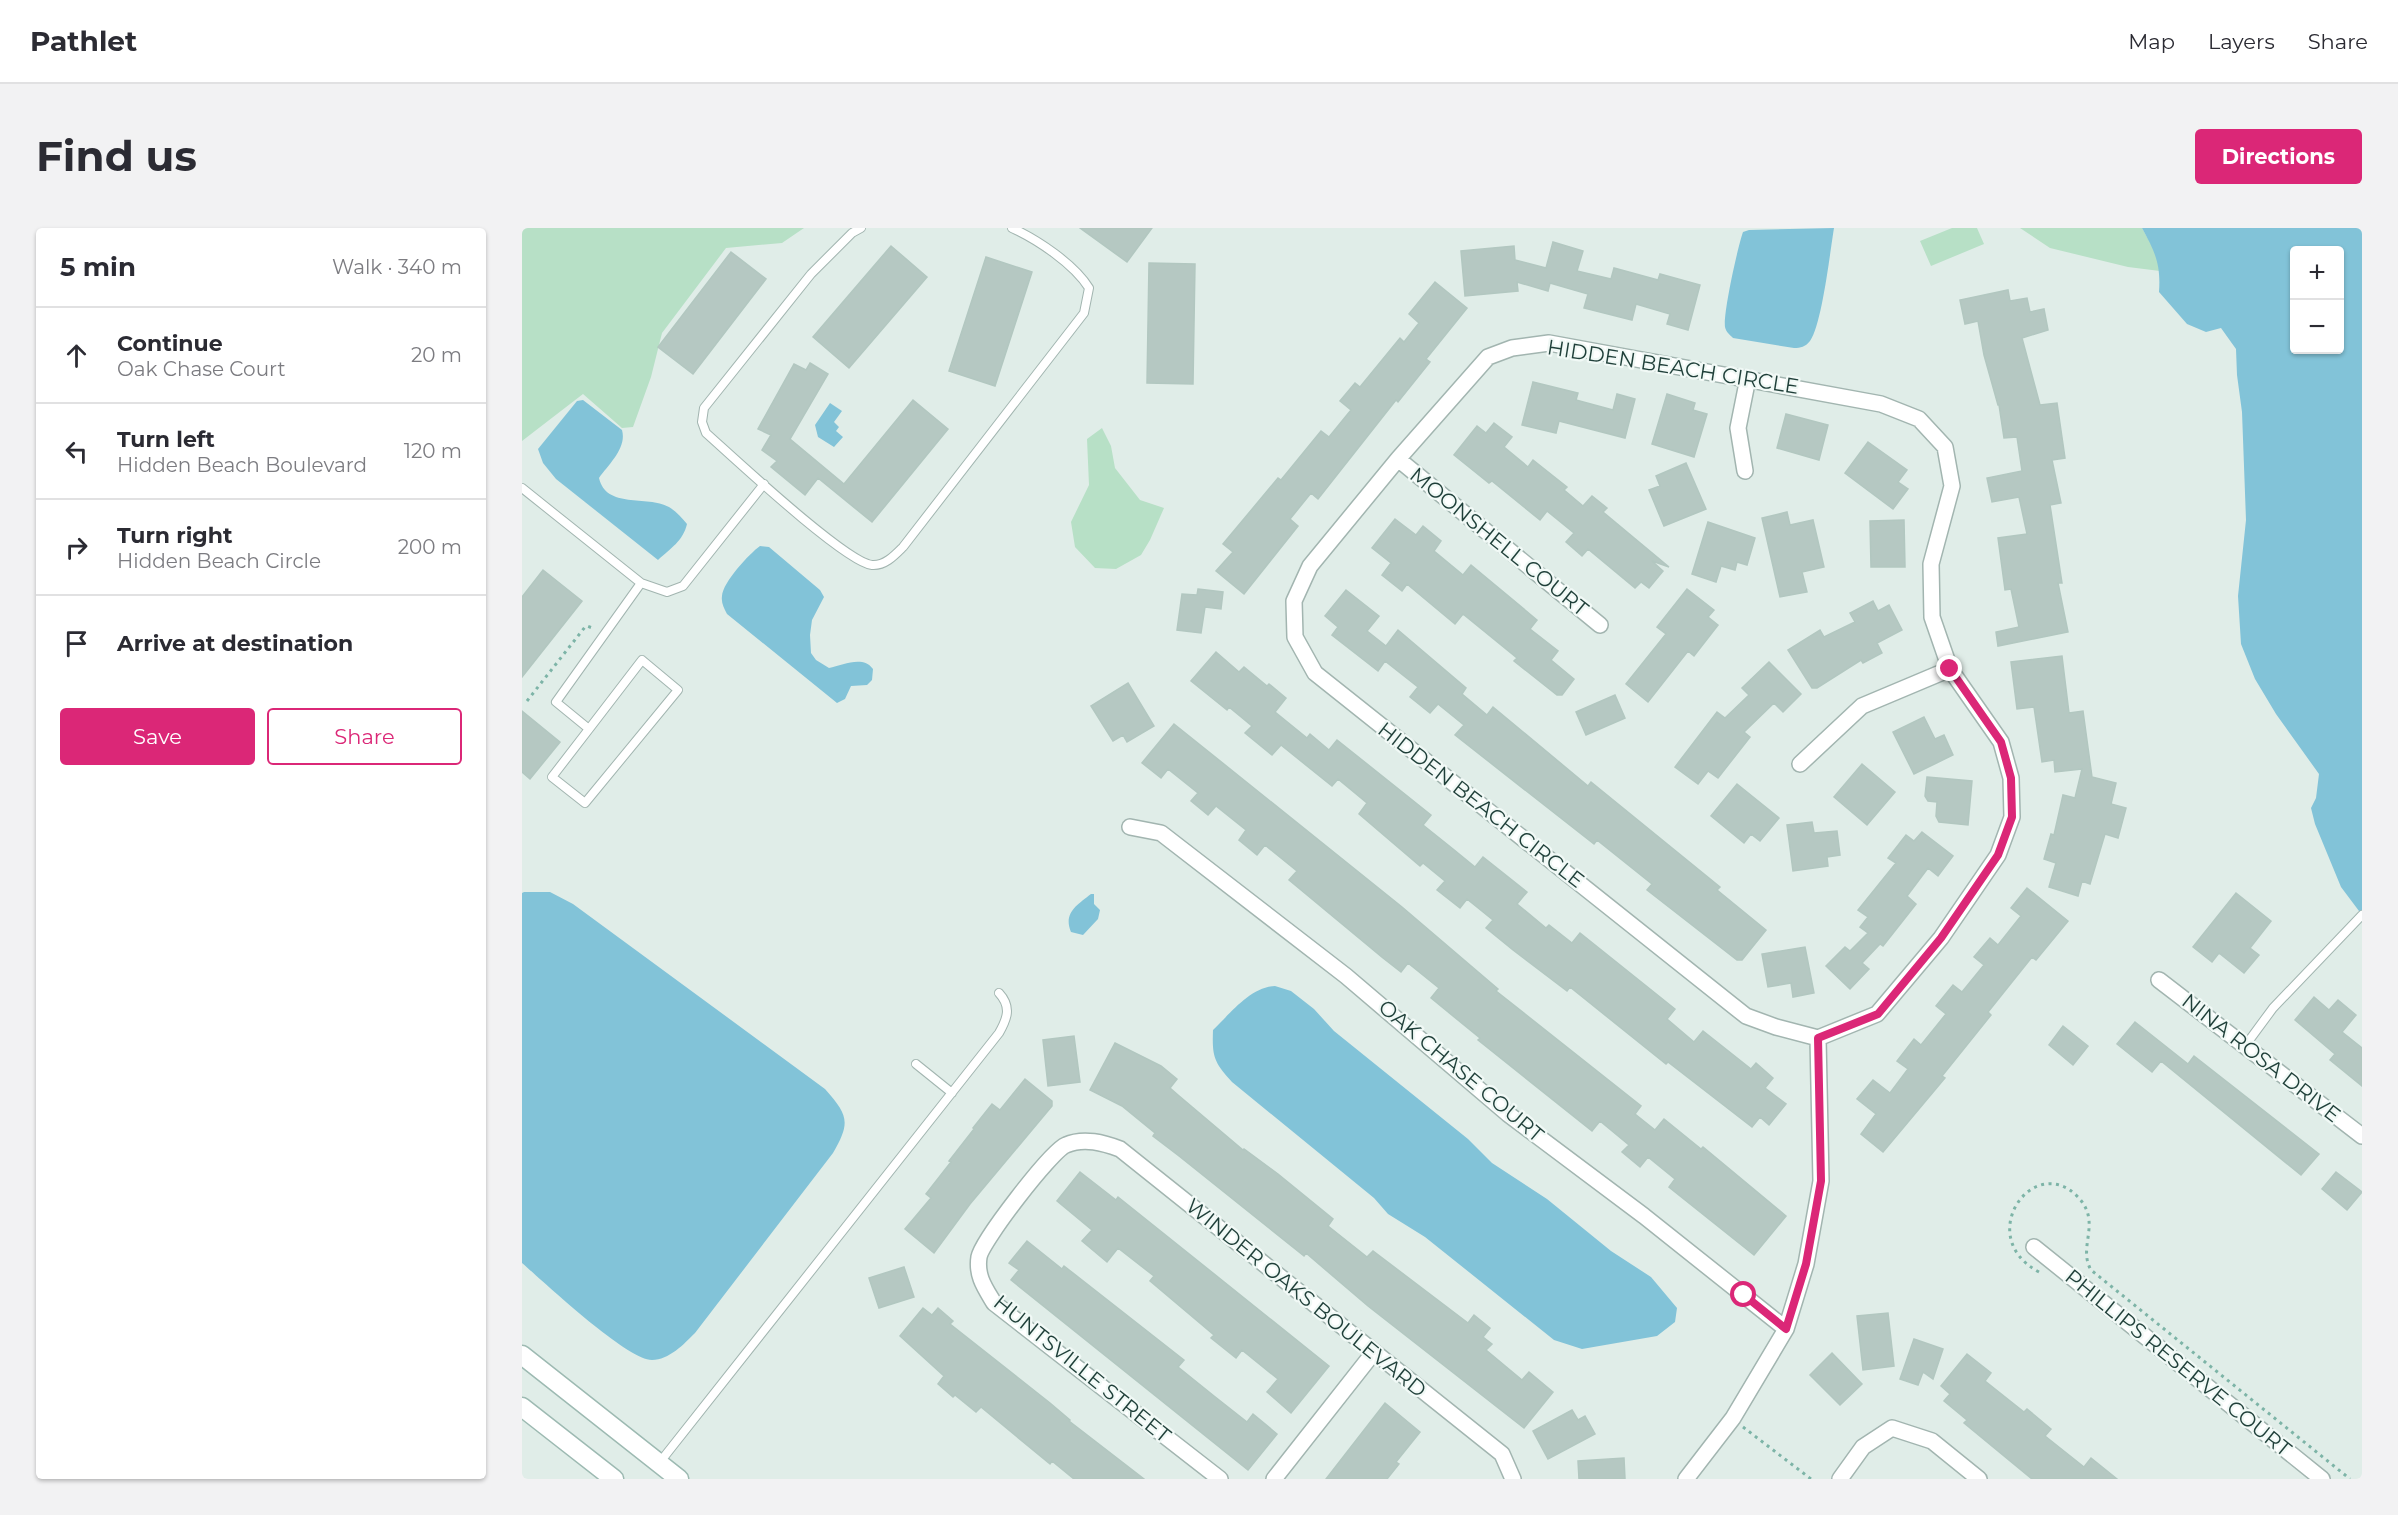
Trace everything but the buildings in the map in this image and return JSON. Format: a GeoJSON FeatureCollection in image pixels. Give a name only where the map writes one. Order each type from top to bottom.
{"type":"FeatureCollection","features":[{"type":"Feature","properties":{"kind":"main road"},"geometry":{"type":"LineString","coordinates":[[522,1355],[679,1479]]}},
{"type":"Feature","properties":{"kind":"main road"},"geometry":{"type":"LineString","coordinates":[[522,1407],[615,1479]]}},
{"type":"Feature","properties":{"kind":"street","name":"HIDDEN BEACH CIRCLE"},"geometry":{"type":"LineString","coordinates":[[1549,343],[1748,378],[1881,404],[1919,419],[1945,447],[1952,486],[1931,564],[1932,617],[1950,669],[2001,742],[2011,778],[2012,817],[1998,855],[1941,938],[1878,1014],[1818,1038],[1746,1016],[1315,673],[1295,637],[1294,601],[1310,566],[1398,459],[1488,357],[1512,348],[1549,343]]}},
{"type":"Feature","properties":{"kind":"street"},"geometry":{"type":"LineString","coordinates":[[1745,471],[1738,428],[1748,378]]}},
{"type":"Feature","properties":{"kind":"street","name":"MOONSHELL COURT"},"geometry":{"type":"LineString","coordinates":[[1398,459],[1600,625]]}},
{"type":"Feature","properties":{"kind":"street"},"geometry":{"type":"LineString","coordinates":[[1800,764],[1862,706],[1950,669]]}},
{"type":"Feature","properties":{"kind":"street","name":"OAK CHASE COURT"},"geometry":{"type":"LineString","coordinates":[[1130,827],[1161,833],[1346,975],[1508,1114],[1644,1216],[1786,1329]]}},
{"type":"Feature","properties":{"kind":"street","name":"NINA ROSA DRIVE"},"geometry":{"type":"LineString","coordinates":[[2159,980],[2362,1137]]}},
{"type":"Feature","properties":{"kind":"street"},"geometry":{"type":"LineString","coordinates":[[1686,1479],[1733,1418],[1786,1329],[1806,1264],[1821,1181],[1818,1038]]}},
{"type":"Feature","properties":{"kind":"street","name":"WINDER OAKS BOULEVARD"},"geometry":{"type":"LineString","coordinates":[[1082,1141],[1103,1143],[1120,1149],[1502,1454],[1513,1479]]}},
{"type":"Feature","properties":{"kind":"street","name":"HUNTSVILLE STREET"},"geometry":{"type":"LineString","coordinates":[[1082,1141],[1066,1145],[1051,1156],[993,1230],[979,1255],[979,1278],[994,1303],[1220,1479]]}},
{"type":"Feature","properties":{"kind":"street","name":"PHILLIPS RESERVE COURT"},"geometry":{"type":"LineString","coordinates":[[2034,1247],[2322,1479]]}},
{"type":"Feature","properties":{"kind":"street"},"geometry":{"type":"LineString","coordinates":[[1274,1479],[1374,1352]]}},
{"type":"Feature","properties":{"kind":"street"},"geometry":{"type":"LineString","coordinates":[[1840,1479],[1863,1447],[1892,1428],[1932,1441],[1979,1479]]}},
{"type":"Feature","properties":{"kind":"lane"},"geometry":{"type":"LineString","coordinates":[[861,228],[852,233],[811,274],[704,408],[702,422],[706,434],[764,484],[854,558],[873,565],[890,560],[897,553],[1084,313],[1089,288],[1082,276],[1031,237],[1012,228]]}},
{"type":"Feature","properties":{"kind":"lane"},"geometry":{"type":"LineString","coordinates":[[522,488],[641,584],[667,592],[683,586],[764,484]]}},
{"type":"Feature","properties":{"kind":"lane"},"geometry":{"type":"LineString","coordinates":[[589,729],[556,702],[641,584]]}},
{"type":"Feature","properties":{"kind":"lane"},"geometry":{"type":"LineString","coordinates":[[642,660],[678,690],[585,803],[552,777],[589,729],[642,660]]}},
{"type":"Feature","properties":{"kind":"lane"},"geometry":{"type":"LineString","coordinates":[[2244,1046],[2273,1008],[2362,915]]}},
{"type":"Feature","properties":{"kind":"lane"},"geometry":{"type":"LineString","coordinates":[[659,1464],[999,1033],[1007,1018],[1008,1007],[999,993]]}},
{"type":"Feature","properties":{"kind":"lane"},"geometry":{"type":"LineString","coordinates":[[915,1064],[952,1093]]}},
{"type":"Feature","properties":{"kind":"path"},"geometry":{"type":"LineString","coordinates":[[526,701],[585,627],[598,628]]}},
{"type":"Feature","properties":{"kind":"path"},"geometry":{"type":"LineString","coordinates":[[2027,1266],[2011,1239],[2008,1223],[2012,1211],[2023,1195],[2041,1185],[2058,1185],[2076,1196],[2086,1209],[2091,1226],[2086,1252],[2087,1263],[2091,1270],[2350,1479]]}},
{"type":"Feature","properties":{"kind":"path"},"geometry":{"type":"LineString","coordinates":[[1733,1418],[1811,1479]]}},
{"type":"Feature","properties":{"kind":"green space"},"geometry":{"type":"Polygon","coordinates":[[[522,228],[804,228],[782,243],[726,248],[662,333],[651,377],[633,427],[622,428],[583,394],[522,441],[522,228]]]}},
{"type":"Feature","properties":{"kind":"green space"},"geometry":{"type":"Polygon","coordinates":[[[1952,228],[1977,228],[1984,244],[1931,266],[1920,241],[1952,228]]]}},
{"type":"Feature","properties":{"kind":"green space"},"geometry":{"type":"Polygon","coordinates":[[[2020,228],[2142,228],[2157,255],[2160,271],[2128,267],[2050,248],[2020,228]]]}},
{"type":"Feature","properties":{"kind":"green space"},"geometry":{"type":"Polygon","coordinates":[[[1102,428],[1111,446],[1115,468],[1140,500],[1164,508],[1141,555],[1116,569],[1095,568],[1075,547],[1071,522],[1089,485],[1087,439],[1102,428]]]}},
{"type":"Feature","properties":{"kind":"water"},"geometry":{"type":"Polygon","coordinates":[[[1834,228],[1822,304],[1810,341],[1803,347],[1794,348],[1733,338],[1726,329],[1726,308],[1743,232],[1834,228]]]}},
{"type":"Feature","properties":{"kind":"water"},"geometry":{"type":"Polygon","coordinates":[[[2142,228],[2362,228],[2362,915],[2341,887],[2315,824],[2311,808],[2316,798],[2319,774],[2276,714],[2255,679],[2241,644],[2238,596],[2246,520],[2242,412],[2236,349],[2221,328],[2206,332],[2187,324],[2159,292],[2158,266],[2154,251],[2142,228]]]}},
{"type":"Feature","properties":{"kind":"water"},"geometry":{"type":"Polygon","coordinates":[[[583,400],[622,430],[620,449],[599,478],[603,488],[618,498],[669,507],[687,524],[679,540],[658,560],[556,479],[543,463],[538,449],[577,401],[583,400]]]}},
{"type":"Feature","properties":{"kind":"water"},"geometry":{"type":"Polygon","coordinates":[[[830,403],[842,411],[834,422],[839,427],[836,431],[843,437],[834,447],[818,437],[815,425],[830,403]]]}},
{"type":"Feature","properties":{"kind":"water"},"geometry":{"type":"Polygon","coordinates":[[[760,546],[769,547],[820,590],[824,597],[812,620],[810,635],[811,653],[816,660],[829,668],[852,662],[869,665],[873,669],[872,680],[867,685],[851,686],[845,699],[837,703],[727,614],[722,601],[723,590],[737,569],[760,546]]]}},
{"type":"Feature","properties":{"kind":"water"},"geometry":{"type":"Polygon","coordinates":[[[550,892],[573,904],[825,1089],[838,1106],[844,1119],[843,1134],[833,1153],[695,1333],[676,1351],[658,1359],[640,1357],[624,1348],[586,1319],[522,1263],[522,893],[550,892]]]}},
{"type":"Feature","properties":{"kind":"water"},"geometry":{"type":"Polygon","coordinates":[[[1094,894],[1094,904],[1100,910],[1098,919],[1083,935],[1071,932],[1070,915],[1076,906],[1094,894]]]}},
{"type":"Feature","properties":{"kind":"water"},"geometry":{"type":"Polygon","coordinates":[[[1275,986],[1291,991],[1314,1009],[1334,1031],[1468,1139],[1492,1163],[1547,1199],[1611,1251],[1651,1277],[1677,1308],[1675,1322],[1657,1336],[1582,1349],[1554,1340],[1425,1237],[1388,1214],[1374,1198],[1232,1082],[1215,1059],[1213,1030],[1249,996],[1275,986]]]}},
{"type":"Feature","properties":{"kind":"route"},"geometry":{"type":"LineString","coordinates":[[1744,1295],[1786,1329],[1806,1264],[1821,1181],[1818,1038],[1878,1014],[1941,938],[1998,855],[2012,817],[2011,778],[2001,742],[1950,669]]}}]}
